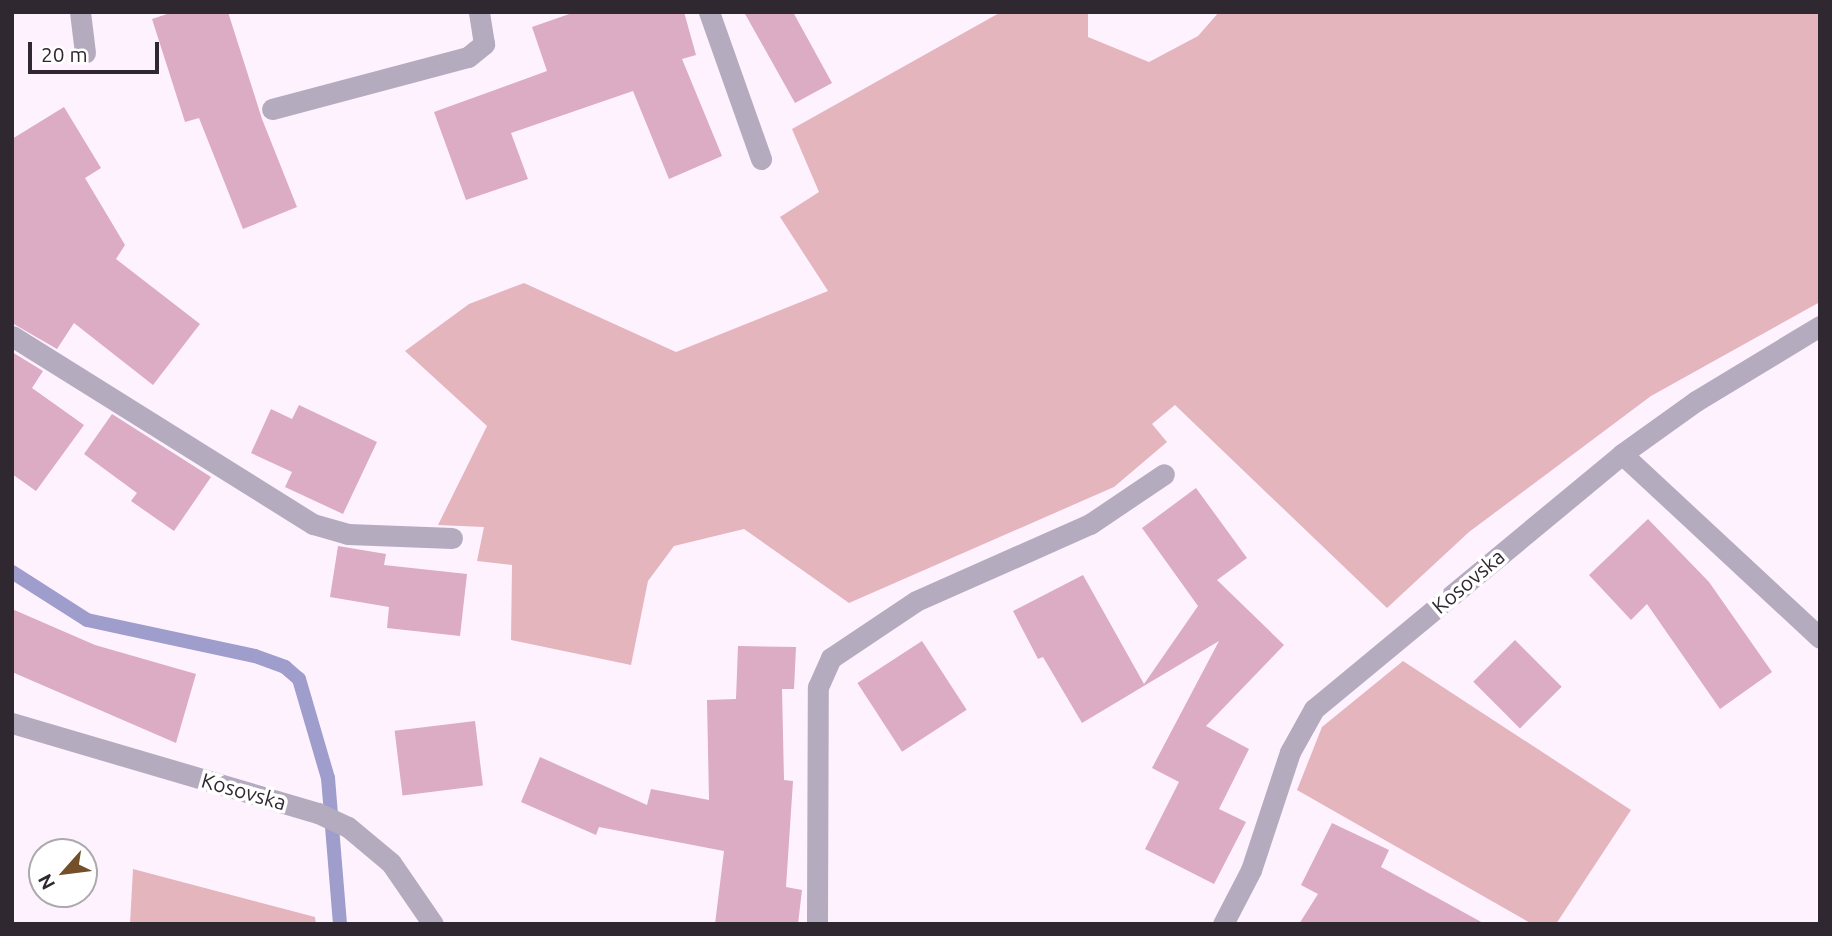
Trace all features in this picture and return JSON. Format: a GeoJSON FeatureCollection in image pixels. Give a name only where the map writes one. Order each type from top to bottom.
{"type":"FeatureCollection","features":[{"type":"Feature","properties":{"kind":"street"},"geometry":{"type":"LineString","coordinates":[[80,12],[85,53]]}},
{"type":"Feature","properties":{"kind":"street"},"geometry":{"type":"LineString","coordinates":[[272,109],[468,57],[484,44],[479,12]]}},
{"type":"Feature","properties":{"kind":"street"},"geometry":{"type":"LineString","coordinates":[[709,12],[761,159]]}},
{"type":"Feature","properties":{"kind":"street","name":"Kosovska"},"geometry":{"type":"LineString","coordinates":[[1223,924],[1251,870],[1290,752],[1314,709],[1622,454],[1696,401],[1820,326]]}},
{"type":"Feature","properties":{"kind":"street"},"geometry":{"type":"LineString","coordinates":[[12,336],[313,524],[348,534],[452,538]]}},
{"type":"Feature","properties":{"kind":"street"},"geometry":{"type":"LineString","coordinates":[[1622,454],[1820,638]]}},
{"type":"Feature","properties":{"kind":"street"},"geometry":{"type":"LineString","coordinates":[[817,924],[821,848],[818,687],[831,659],[916,601],[1090,524],[1164,474]]}},
{"type":"Feature","properties":{"kind":"street","name":"Kosovska"},"geometry":{"type":"LineString","coordinates":[[12,723],[318,813],[348,827],[391,863],[433,924]]}},
{"type":"Feature","properties":{"kind":"shaded area"},"geometry":{"type":"Polygon","coordinates":[[[1001,12],[1088,12],[1088,37],[1149,62],[1198,36],[1219,12],[1820,12],[1820,302],[1651,396],[1469,532],[1387,608],[1175,405],[1152,424],[1167,442],[1114,487],[849,603],[744,529],[674,546],[648,581],[631,665],[511,640],[512,565],[477,561],[484,527],[438,525],[487,426],[405,351],[469,304],[524,283],[676,352],[828,291],[780,217],[819,192],[792,129],[1001,12]]]}},
{"type":"Feature","properties":{"kind":"shaded area"},"geometry":{"type":"Polygon","coordinates":[[[1403,661],[1631,810],[1556,924],[1532,924],[1297,790],[1322,727],[1403,661]]]}},
{"type":"Feature","properties":{"kind":"shaded area"},"geometry":{"type":"Polygon","coordinates":[[[133,869],[315,917],[316,924],[130,924],[133,869]]]}},
{"type":"Feature","properties":{"kind":"building"},"geometry":{"type":"Polygon","coordinates":[[[173,12],[228,12],[262,119],[297,207],[243,229],[199,118],[185,122],[152,19],[173,12]]]}},
{"type":"Feature","properties":{"kind":"building"},"geometry":{"type":"Polygon","coordinates":[[[575,12],[684,12],[696,55],[682,59],[722,156],[669,179],[633,91],[511,133],[528,179],[466,200],[434,112],[547,71],[532,27],[575,12]]]}},
{"type":"Feature","properties":{"kind":"building"},"geometry":{"type":"Polygon","coordinates":[[[744,12],[793,12],[832,83],[795,103],[744,12]]]}},
{"type":"Feature","properties":{"kind":"building"},"geometry":{"type":"Polygon","coordinates":[[[64,107],[101,168],[85,178],[125,245],[116,259],[200,324],[153,385],[74,323],[57,349],[12,323],[12,139],[64,107]]]}},
{"type":"Feature","properties":{"kind":"building"},"geometry":{"type":"Polygon","coordinates":[[[12,352],[43,371],[32,388],[84,425],[36,491],[12,474],[12,352]]]}},
{"type":"Feature","properties":{"kind":"building"},"geometry":{"type":"Polygon","coordinates":[[[299,405],[377,442],[343,514],[285,487],[292,472],[251,453],[271,409],[292,419],[299,405]]]}},
{"type":"Feature","properties":{"kind":"building"},"geometry":{"type":"Polygon","coordinates":[[[112,414],[211,477],[174,531],[131,501],[137,493],[84,454],[112,414]]]}},
{"type":"Feature","properties":{"kind":"building"},"geometry":{"type":"Polygon","coordinates":[[[1196,488],[1247,558],[1217,580],[1284,645],[1206,726],[1249,749],[1219,809],[1246,822],[1214,884],[1145,849],[1179,782],[1152,768],[1219,641],[1082,723],[1043,657],[1038,659],[1013,611],[1083,575],[1144,684],[1198,606],[1142,528],[1196,488]]]}},
{"type":"Feature","properties":{"kind":"building"},"geometry":{"type":"Polygon","coordinates":[[[1648,519],[1709,582],[1772,672],[1720,709],[1647,604],[1631,620],[1589,575],[1648,519]]]}},
{"type":"Feature","properties":{"kind":"building"},"geometry":{"type":"Polygon","coordinates":[[[338,546],[386,554],[384,565],[467,574],[460,636],[387,628],[389,607],[330,597],[338,546]]]}},
{"type":"Feature","properties":{"kind":"building"},"geometry":{"type":"Polygon","coordinates":[[[12,609],[95,645],[196,674],[176,743],[12,672],[12,609]]]}},
{"type":"Feature","properties":{"kind":"building"},"geometry":{"type":"Polygon","coordinates":[[[1515,640],[1562,687],[1520,728],[1473,682],[1515,640]]]}},
{"type":"Feature","properties":{"kind":"building"},"geometry":{"type":"Polygon","coordinates":[[[922,641],[967,710],[902,752],[857,683],[922,641]]]}},
{"type":"Feature","properties":{"kind":"building"},"geometry":{"type":"Polygon","coordinates":[[[738,646],[796,647],[794,689],[782,689],[784,780],[793,781],[786,887],[802,890],[798,924],[715,924],[724,851],[599,827],[596,835],[521,802],[540,757],[647,805],[651,789],[709,800],[707,700],[736,699],[738,646]]]}},
{"type":"Feature","properties":{"kind":"building"},"geometry":{"type":"Polygon","coordinates":[[[475,721],[483,786],[403,795],[395,731],[475,721]]]}},
{"type":"Feature","properties":{"kind":"building"},"geometry":{"type":"Polygon","coordinates":[[[1332,823],[1389,850],[1381,867],[1485,924],[1299,924],[1318,894],[1301,885],[1332,823]]]}},
{"type":"Feature","properties":{"kind":"waterway"},"geometry":{"type":"LineString","coordinates":[[12,572],[87,620],[255,656],[285,667],[299,679],[328,778],[340,924]]}}]}
